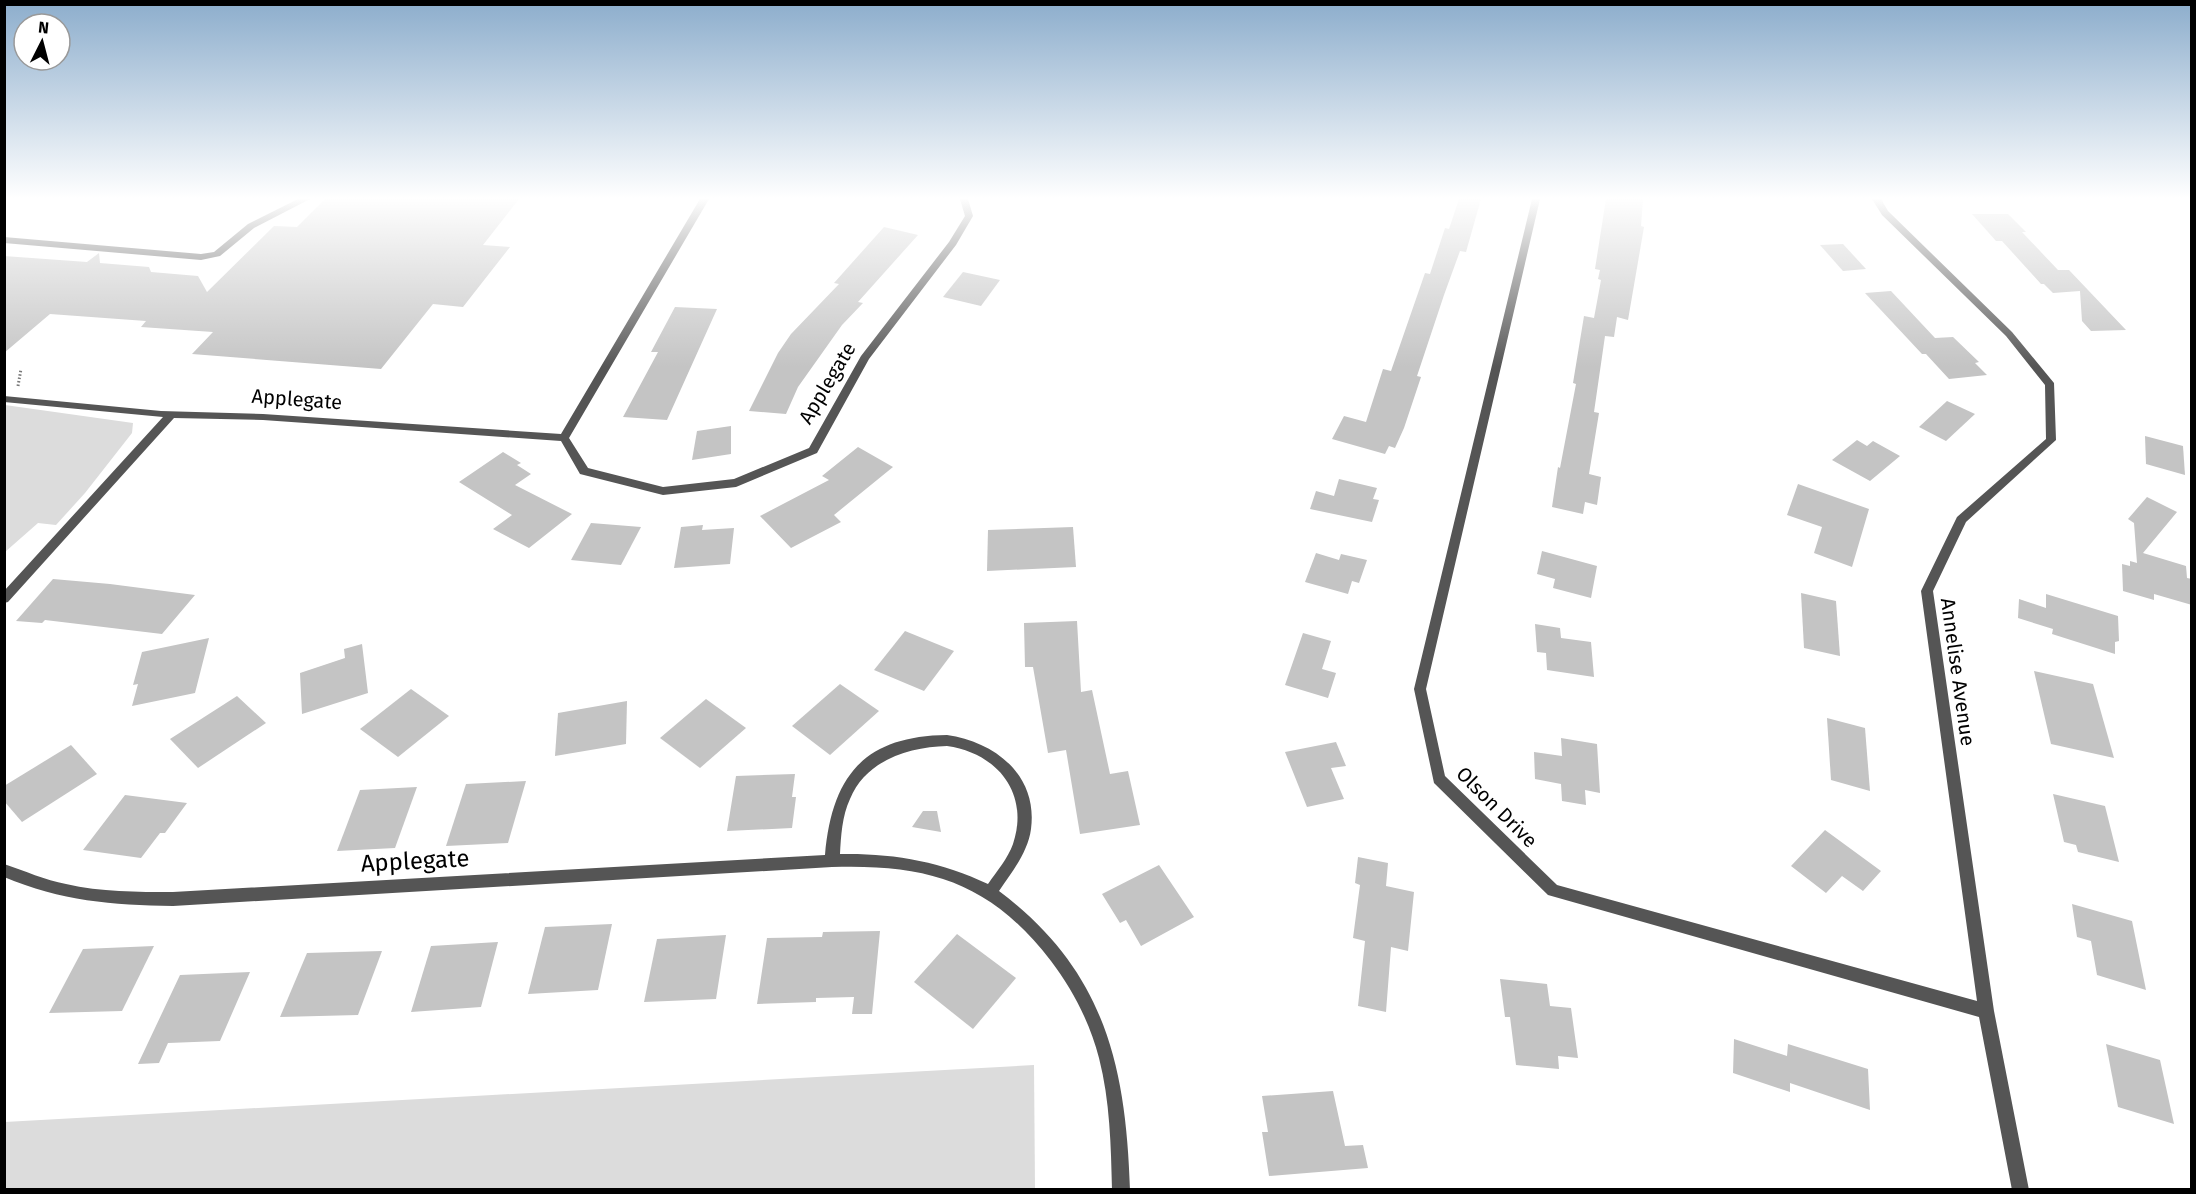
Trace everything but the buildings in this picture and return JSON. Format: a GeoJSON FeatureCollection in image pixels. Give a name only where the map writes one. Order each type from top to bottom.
{"type":"FeatureCollection","features":[{"type":"Feature","properties":{"kind":"street"},"geometry":{"type":"LineString","coordinates":[[175,255],[201,257],[214,255]]}},
{"type":"Feature","properties":{"kind":"street"},"geometry":{"type":"LineString","coordinates":[[564,438],[672,255]]}},
{"type":"Feature","properties":{"kind":"street","name":"Applegate"},"geometry":{"type":"LineString","coordinates":[[4,399],[172,414],[263,417],[564,438],[584,471],[663,491],[736,483],[813,450],[865,358],[944,255]]}},
{"type":"Feature","properties":{"kind":"street","name":"Olson Drive"},"geometry":{"type":"LineString","coordinates":[[1523,255],[1420,689],[1439,779],[1553,890],[1986,1011]]}},
{"type":"Feature","properties":{"kind":"street","name":"Annelise Avenue"},"geometry":{"type":"LineString","coordinates":[[1928,255],[2009,334],[2049,385],[2051,440],[1961,520],[1927,591],[1986,1011],[2021,1190]]}},
{"type":"Feature","properties":{"kind":"street"},"geometry":{"type":"LineString","coordinates":[[4,599],[172,414]]}},
{"type":"Feature","properties":{"kind":"street"},"geometry":{"type":"LineString","coordinates":[[832,861],[837,816],[847,789],[862,769],[898,748],[931,741],[963,743],[990,754],[1004,768],[1019,787],[1024,806],[1019,844],[1006,870],[990,892]]}},
{"type":"Feature","properties":{"kind":"street","name":"Applegate"},"geometry":{"type":"LineString","coordinates":[[4,870],[34,884],[78,895],[118,899],[173,899],[832,861],[876,860],[915,865],[990,892],[1028,924],[1067,969],[1100,1035],[1107,1058],[1119,1120],[1121,1190]]}},
{"type":"Feature","properties":{"kind":"shaded area"},"geometry":{"type":"Polygon","coordinates":[[[5,405],[133,423],[132,433],[85,493],[56,525],[38,523],[5,552],[5,405]]]}},
{"type":"Feature","properties":{"kind":"shaded area"},"geometry":{"type":"Polygon","coordinates":[[[1034,1065],[1035,1189],[5,1189],[5,1122],[1034,1065]]]}}]}
